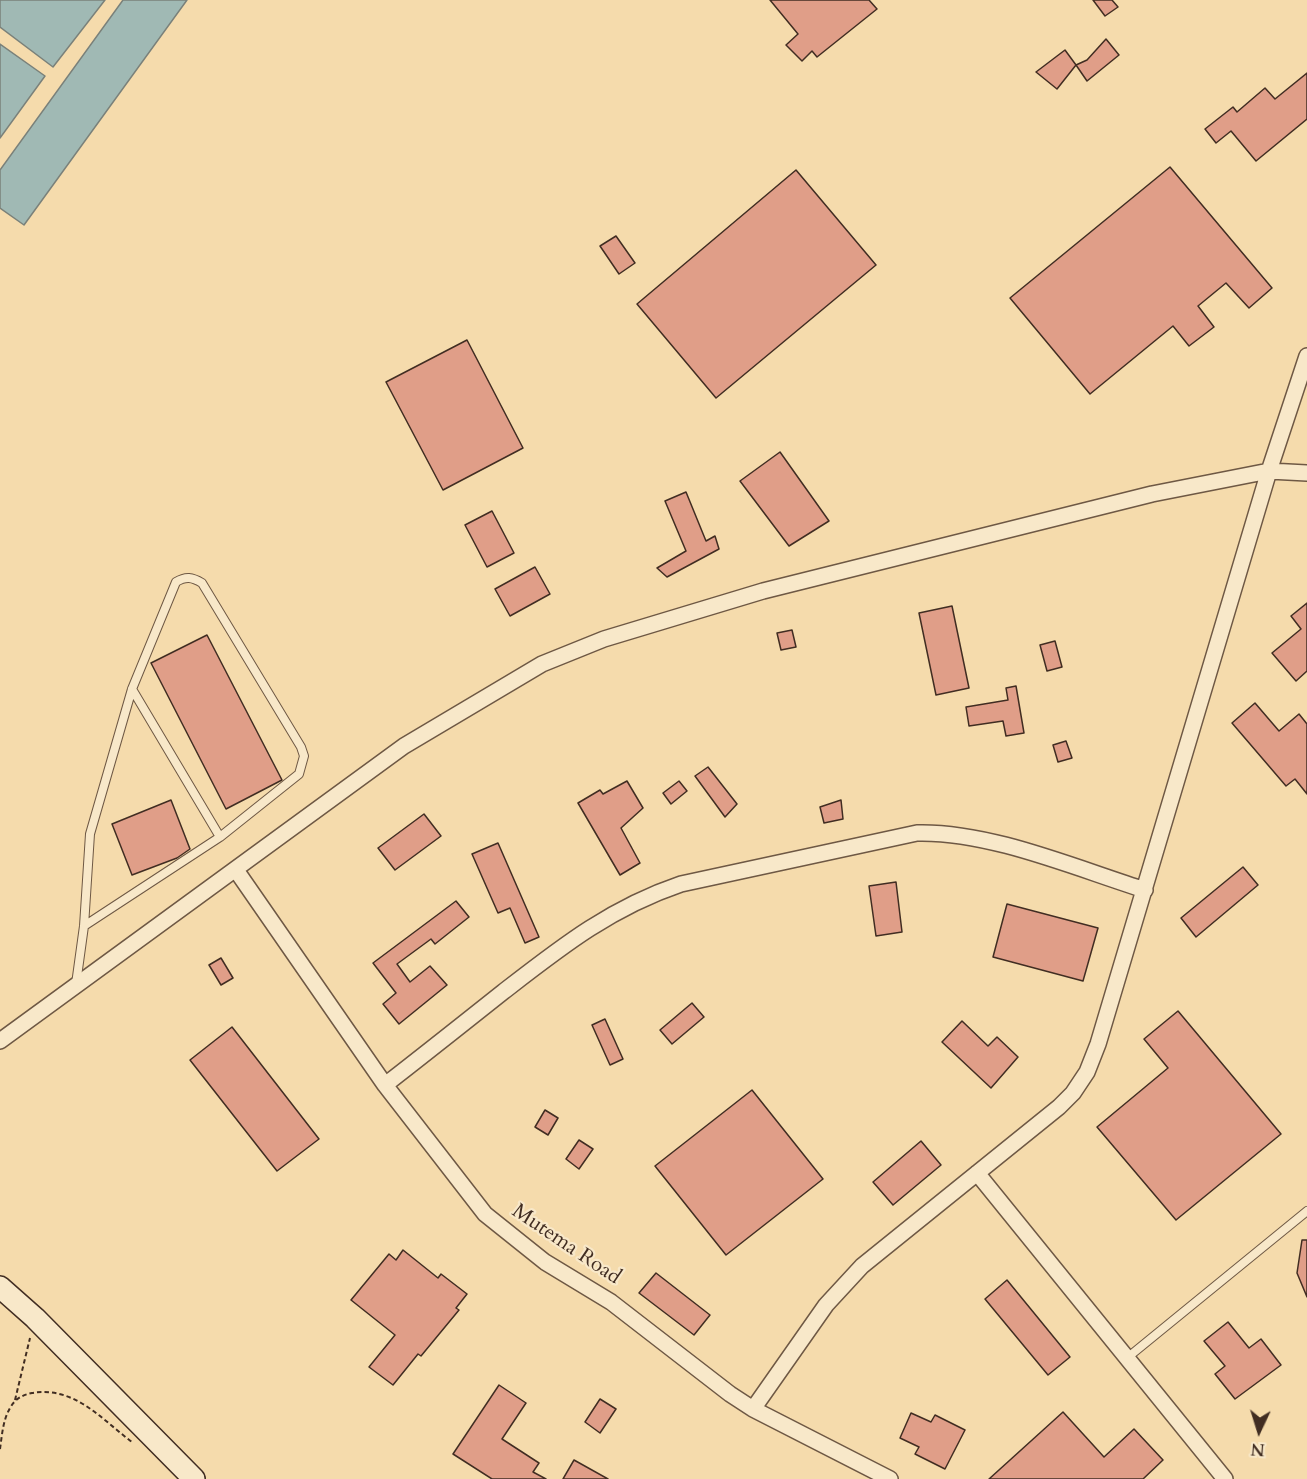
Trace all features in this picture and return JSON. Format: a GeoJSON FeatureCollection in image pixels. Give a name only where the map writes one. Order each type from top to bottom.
{"type":"FeatureCollection","features":[{"type":"Feature","properties":{"kind":"main road"},"geometry":{"type":"LineString","coordinates":[[0,1287],[35,1318],[194,1479]]}},
{"type":"Feature","properties":{"kind":"street"},"geometry":{"type":"LineString","coordinates":[[753,1408],[826,1305],[845,1284],[880,1250],[1059,1107],[1073,1093],[1087,1072],[1098,1044],[1145,890],[1269,471],[1307,356]]}},
{"type":"Feature","properties":{"kind":"street"},"geometry":{"type":"LineString","coordinates":[[0,1041],[431,729],[542,664],[604,639],[774,588],[1152,494],[1269,471],[1307,473]]}},
{"type":"Feature","properties":{"kind":"street"},"geometry":{"type":"LineString","coordinates":[[385,1085],[566,944],[603,918],[644,896],[681,884],[917,833],[948,832],[980,838],[1145,890]]}},
{"type":"Feature","properties":{"kind":"street","name":"Mutema Road"},"geometry":{"type":"LineString","coordinates":[[236,870],[385,1085],[485,1214],[513,1239],[545,1262],[611,1302],[753,1408],[890,1479]]}},
{"type":"Feature","properties":{"kind":"street"},"geometry":{"type":"LineString","coordinates":[[977,1173],[1225,1479]]}},
{"type":"Feature","properties":{"kind":"lane"},"geometry":{"type":"LineString","coordinates":[[75,985],[84,926],[90,834],[132,689],[176,582],[183,578],[195,578],[202,583],[301,747],[304,756],[299,774],[220,837],[84,926]]}},
{"type":"Feature","properties":{"kind":"lane"},"geometry":{"type":"LineString","coordinates":[[132,689],[220,837]]}},
{"type":"Feature","properties":{"kind":"lane"},"geometry":{"type":"LineString","coordinates":[[1127,1358],[1307,1211]]}},
{"type":"Feature","properties":{"kind":"path"},"geometry":{"type":"LineString","coordinates":[[0,1449],[6,1418],[15,1400],[35,1318]]}},
{"type":"Feature","properties":{"kind":"path"},"geometry":{"type":"LineString","coordinates":[[15,1400],[35,1393],[60,1393],[75,1399],[101,1416],[136,1446]]}},
{"type":"Feature","properties":{"kind":"water"},"geometry":{"type":"Polygon","coordinates":[[[0,0],[105,0],[53,67],[0,27],[0,0]]]}},
{"type":"Feature","properties":{"kind":"water"},"geometry":{"type":"Polygon","coordinates":[[[123,0],[187,0],[24,225],[0,208],[0,170],[123,0]]]}},
{"type":"Feature","properties":{"kind":"water"},"geometry":{"type":"Polygon","coordinates":[[[0,44],[45,76],[0,138],[0,44]]]}},
{"type":"Feature","properties":{"kind":"building"},"geometry":{"type":"Polygon","coordinates":[[[770,0],[869,0],[877,9],[817,57],[812,51],[802,61],[786,45],[798,34],[770,0]]]}},
{"type":"Feature","properties":{"kind":"building"},"geometry":{"type":"Polygon","coordinates":[[[1093,0],[1112,0],[1118,7],[1105,16],[1093,0]]]}},
{"type":"Feature","properties":{"kind":"building"},"geometry":{"type":"Polygon","coordinates":[[[1106,39],[1119,55],[1087,81],[1076,65],[1087,60],[1106,39]]]}},
{"type":"Feature","properties":{"kind":"building"},"geometry":{"type":"Polygon","coordinates":[[[1065,50],[1076,65],[1057,89],[1036,72],[1065,50]]]}},
{"type":"Feature","properties":{"kind":"building"},"geometry":{"type":"Polygon","coordinates":[[[1307,73],[1307,119],[1256,161],[1231,131],[1216,143],[1205,129],[1233,107],[1237,112],[1265,88],[1275,99],[1307,73]]]}},
{"type":"Feature","properties":{"kind":"building"},"geometry":{"type":"Polygon","coordinates":[[[1170,167],[1272,288],[1249,308],[1226,283],[1198,306],[1214,327],[1189,346],[1173,326],[1090,394],[1010,298],[1170,167]]]}},
{"type":"Feature","properties":{"kind":"building"},"geometry":{"type":"Polygon","coordinates":[[[796,170],[876,265],[716,398],[637,304],[796,170]]]}},
{"type":"Feature","properties":{"kind":"building"},"geometry":{"type":"Polygon","coordinates":[[[616,236],[635,263],[619,274],[600,246],[616,236]]]}},
{"type":"Feature","properties":{"kind":"building"},"geometry":{"type":"Polygon","coordinates":[[[467,340],[523,448],[443,490],[386,382],[467,340]]]}},
{"type":"Feature","properties":{"kind":"building"},"geometry":{"type":"Polygon","coordinates":[[[780,452],[829,521],[789,546],[740,481],[780,452]]]}},
{"type":"Feature","properties":{"kind":"building"},"geometry":{"type":"Polygon","coordinates":[[[686,492],[706,541],[715,536],[719,549],[667,577],[657,568],[686,551],[665,501],[686,492]]]}},
{"type":"Feature","properties":{"kind":"building"},"geometry":{"type":"Polygon","coordinates":[[[492,511],[514,553],[487,567],[465,525],[492,511]]]}},
{"type":"Feature","properties":{"kind":"building"},"geometry":{"type":"Polygon","coordinates":[[[535,567],[550,594],[510,616],[495,589],[535,567]]]}},
{"type":"Feature","properties":{"kind":"building"},"geometry":{"type":"Polygon","coordinates":[[[1307,603],[1307,671],[1296,681],[1272,653],[1301,629],[1291,616],[1307,603]]]}},
{"type":"Feature","properties":{"kind":"building"},"geometry":{"type":"Polygon","coordinates":[[[952,606],[969,688],[936,695],[919,613],[952,606]]]}},
{"type":"Feature","properties":{"kind":"building"},"geometry":{"type":"Polygon","coordinates":[[[792,630],[796,647],[781,650],[777,633],[792,630]]]}},
{"type":"Feature","properties":{"kind":"building"},"geometry":{"type":"Polygon","coordinates":[[[207,635],[282,780],[226,809],[151,663],[207,635]]]}},
{"type":"Feature","properties":{"kind":"building"},"geometry":{"type":"Polygon","coordinates":[[[1055,641],[1062,667],[1047,671],[1040,645],[1055,641]]]}},
{"type":"Feature","properties":{"kind":"building"},"geometry":{"type":"Polygon","coordinates":[[[1016,686],[1024,733],[1006,736],[1003,721],[969,726],[966,707],[1008,700],[1006,688],[1016,686]]]}},
{"type":"Feature","properties":{"kind":"building"},"geometry":{"type":"Polygon","coordinates":[[[1255,703],[1279,731],[1299,714],[1307,724],[1307,794],[1295,779],[1286,786],[1232,723],[1255,703]]]}},
{"type":"Feature","properties":{"kind":"building"},"geometry":{"type":"Polygon","coordinates":[[[1066,741],[1072,758],[1058,762],[1053,745],[1066,741]]]}},
{"type":"Feature","properties":{"kind":"building"},"geometry":{"type":"Polygon","coordinates":[[[708,767],[737,804],[725,817],[695,776],[708,767]]]}},
{"type":"Feature","properties":{"kind":"building"},"geometry":{"type":"Polygon","coordinates":[[[627,781],[643,808],[621,828],[640,863],[620,875],[578,803],[600,790],[603,794],[627,781]]]}},
{"type":"Feature","properties":{"kind":"building"},"geometry":{"type":"Polygon","coordinates":[[[679,781],[687,791],[671,804],[663,793],[679,781]]]}},
{"type":"Feature","properties":{"kind":"building"},"geometry":{"type":"Polygon","coordinates":[[[171,800],[190,849],[177,858],[132,875],[112,824],[171,800]]]}},
{"type":"Feature","properties":{"kind":"building"},"geometry":{"type":"Polygon","coordinates":[[[841,800],[843,819],[824,823],[820,807],[841,800]]]}},
{"type":"Feature","properties":{"kind":"building"},"geometry":{"type":"Polygon","coordinates":[[[424,814],[441,836],[395,870],[378,848],[424,814]]]}},
{"type":"Feature","properties":{"kind":"building"},"geometry":{"type":"Polygon","coordinates":[[[498,843],[539,937],[525,943],[510,908],[498,913],[472,854],[498,843]]]}},
{"type":"Feature","properties":{"kind":"building"},"geometry":{"type":"Polygon","coordinates":[[[1243,867],[1258,885],[1196,937],[1181,918],[1243,867]]]}},
{"type":"Feature","properties":{"kind":"building"},"geometry":{"type":"Polygon","coordinates":[[[896,882],[902,932],[876,936],[869,886],[896,882]]]}},
{"type":"Feature","properties":{"kind":"building"},"geometry":{"type":"Polygon","coordinates":[[[456,901],[469,917],[435,944],[431,939],[397,964],[410,982],[430,966],[447,985],[399,1024],[383,1004],[396,993],[373,963],[456,901]]]}},
{"type":"Feature","properties":{"kind":"building"},"geometry":{"type":"Polygon","coordinates":[[[1007,904],[1098,928],[1083,981],[993,957],[1007,904]]]}},
{"type":"Feature","properties":{"kind":"building"},"geometry":{"type":"Polygon","coordinates":[[[221,958],[233,978],[221,985],[209,965],[221,958]]]}},
{"type":"Feature","properties":{"kind":"building"},"geometry":{"type":"Polygon","coordinates":[[[692,1003],[704,1017],[672,1044],[660,1030],[692,1003]]]}},
{"type":"Feature","properties":{"kind":"building"},"geometry":{"type":"Polygon","coordinates":[[[1178,1011],[1281,1134],[1176,1220],[1097,1127],[1168,1068],[1144,1039],[1178,1011]]]}},
{"type":"Feature","properties":{"kind":"building"},"geometry":{"type":"Polygon","coordinates":[[[605,1019],[623,1059],[610,1065],[592,1025],[605,1019]]]}},
{"type":"Feature","properties":{"kind":"building"},"geometry":{"type":"Polygon","coordinates":[[[962,1021],[988,1046],[997,1037],[1018,1057],[991,1088],[942,1042],[962,1021]]]}},
{"type":"Feature","properties":{"kind":"building"},"geometry":{"type":"Polygon","coordinates":[[[232,1027],[319,1139],[277,1171],[190,1060],[232,1027]]]}},
{"type":"Feature","properties":{"kind":"building"},"geometry":{"type":"Polygon","coordinates":[[[752,1090],[823,1179],[726,1255],[655,1166],[752,1090]]]}},
{"type":"Feature","properties":{"kind":"building"},"geometry":{"type":"Polygon","coordinates":[[[545,1110],[558,1118],[548,1135],[535,1127],[545,1110]]]}},
{"type":"Feature","properties":{"kind":"building"},"geometry":{"type":"Polygon","coordinates":[[[579,1140],[593,1149],[579,1169],[566,1159],[579,1140]]]}},
{"type":"Feature","properties":{"kind":"building"},"geometry":{"type":"Polygon","coordinates":[[[921,1141],[941,1165],[893,1205],[873,1182],[921,1141]]]}},
{"type":"Feature","properties":{"kind":"building"},"geometry":{"type":"Polygon","coordinates":[[[1302,1240],[1307,1240],[1307,1297],[1297,1273],[1302,1240]]]}},
{"type":"Feature","properties":{"kind":"building"},"geometry":{"type":"Polygon","coordinates":[[[403,1250],[438,1278],[441,1274],[467,1294],[456,1308],[459,1310],[421,1356],[418,1354],[393,1385],[369,1367],[395,1335],[351,1300],[389,1254],[396,1260],[403,1250]]]}},
{"type":"Feature","properties":{"kind":"building"},"geometry":{"type":"Polygon","coordinates":[[[656,1273],[710,1315],[694,1335],[639,1293],[656,1273]]]}},
{"type":"Feature","properties":{"kind":"building"},"geometry":{"type":"Polygon","coordinates":[[[1007,1280],[1070,1357],[1048,1375],[985,1299],[1007,1280]]]}},
{"type":"Feature","properties":{"kind":"building"},"geometry":{"type":"Polygon","coordinates":[[[1228,1322],[1249,1348],[1261,1339],[1281,1365],[1235,1399],[1215,1374],[1225,1366],[1204,1341],[1228,1322]]]}},
{"type":"Feature","properties":{"kind":"building"},"geometry":{"type":"Polygon","coordinates":[[[499,1385],[526,1403],[502,1439],[539,1463],[533,1472],[546,1479],[492,1479],[453,1454],[499,1385]]]}},
{"type":"Feature","properties":{"kind":"building"},"geometry":{"type":"Polygon","coordinates":[[[600,1399],[616,1409],[600,1433],[585,1422],[600,1399]]]}},
{"type":"Feature","properties":{"kind":"building"},"geometry":{"type":"Polygon","coordinates":[[[1063,1412],[1104,1457],[1134,1429],[1163,1460],[1143,1479],[989,1479],[1063,1412]]]}},
{"type":"Feature","properties":{"kind":"building"},"geometry":{"type":"Polygon","coordinates":[[[911,1413],[931,1422],[935,1415],[965,1430],[945,1469],[915,1454],[919,1447],[900,1438],[911,1413]]]}},
{"type":"Feature","properties":{"kind":"building"},"geometry":{"type":"Polygon","coordinates":[[[574,1460],[608,1479],[563,1479],[574,1460]]]}}]}
